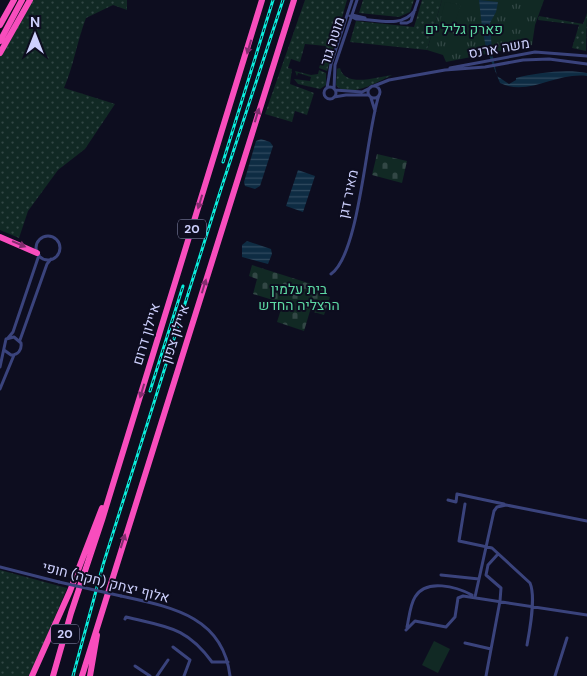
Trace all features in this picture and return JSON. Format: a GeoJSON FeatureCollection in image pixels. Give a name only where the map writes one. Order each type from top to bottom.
{"type":"FeatureCollection","features":[{"type":"Feature","properties":{"kind":"highway"},"geometry":{"type":"LineString","coordinates":[[0,25],[14,0]]}},
{"type":"Feature","properties":{"kind":"highway"},"geometry":{"type":"LineString","coordinates":[[0,41],[22,0]]}},
{"type":"Feature","properties":{"kind":"highway"},"geometry":{"type":"LineString","coordinates":[[0,53],[30,0]]}},
{"type":"Feature","properties":{"kind":"highway","name":"איילון דרום"},"geometry":{"type":"LineString","coordinates":[[53,676],[262,0]]}},
{"type":"Feature","properties":{"kind":"highway","name":"איילון צפון"},"geometry":{"type":"LineString","coordinates":[[82,676],[105,597],[294,0]]}},
{"type":"Feature","properties":{"kind":"highway"},"geometry":{"type":"LineString","coordinates":[[0,237],[38,254]]}},
{"type":"Feature","properties":{"kind":"highway"},"geometry":{"type":"LineString","coordinates":[[32,676],[70,591],[121,458]]}},
{"type":"Feature","properties":{"kind":"highway"},"geometry":{"type":"LineString","coordinates":[[90,676],[105,597]]}},
{"type":"Feature","properties":{"kind":"street","name":"מוטה גור"},"geometry":{"type":"LineString","coordinates":[[327,88],[331,64],[352,16],[349,8],[352,0]]}},
{"type":"Feature","properties":{"kind":"street","name":"מוטה גור"},"geometry":{"type":"LineString","coordinates":[[334,89],[335,65],[357,0]]}},
{"type":"Feature","properties":{"kind":"street"},"geometry":{"type":"LineString","coordinates":[[352,16],[407,23],[411,21],[418,0]]}},
{"type":"Feature","properties":{"kind":"street","name":"משה ארנס"},"geometry":{"type":"LineString","coordinates":[[334,89],[362,92],[384,82],[535,52],[587,56]]}},
{"type":"Feature","properties":{"kind":"street","name":"משה ארנס"},"geometry":{"type":"LineString","coordinates":[[446,70],[486,67],[542,58],[587,64]]}},
{"type":"Feature","properties":{"kind":"street"},"geometry":{"type":"LineString","coordinates":[[334,97],[334,89],[327,88],[324,93],[330,99],[342,95],[375,98],[384,82]]}},
{"type":"Feature","properties":{"kind":"street"},"geometry":{"type":"LineString","coordinates":[[376,114],[369,96],[372,87],[379,93]]}},
{"type":"Feature","properties":{"kind":"street","name":"מאיר דגן"},"geometry":{"type":"LineString","coordinates":[[331,274],[345,258],[379,93]]}},
{"type":"Feature","properties":{"kind":"street"},"geometry":{"type":"LineString","coordinates":[[0,367],[4,350],[2,342],[13,332],[38,254],[37,244],[46,237],[53,238],[58,242],[59,249],[57,255],[52,259],[44,272],[20,340],[21,350],[14,355],[0,389]]}},
{"type":"Feature","properties":{"kind":"street"},"geometry":{"type":"LineString","coordinates":[[38,254],[44,259],[52,259]]}},
{"type":"Feature","properties":{"kind":"street"},"geometry":{"type":"LineString","coordinates":[[8,338],[14,337],[20,340]]}},
{"type":"Feature","properties":{"kind":"street"},"geometry":{"type":"LineString","coordinates":[[4,350],[8,354],[14,355]]}},
{"type":"Feature","properties":{"kind":"street"},"geometry":{"type":"LineString","coordinates":[[448,500],[456,502],[457,494],[525,510]]}},
{"type":"Feature","properties":{"kind":"street"},"geometry":{"type":"LineString","coordinates":[[465,504],[458,540],[492,548],[530,584],[532,589],[532,606],[527,645]]}},
{"type":"Feature","properties":{"kind":"street"},"geometry":{"type":"LineString","coordinates":[[475,597],[497,507],[506,506],[587,521]]}},
{"type":"Feature","properties":{"kind":"street"},"geometry":{"type":"LineString","coordinates":[[486,676],[501,588],[486,575],[488,566],[498,554]]}},
{"type":"Feature","properties":{"kind":"street","name":"אלוף יצחק (חקה) חופי"},"geometry":{"type":"LineString","coordinates":[[0,567],[160,605],[195,619],[220,641],[228,662],[230,676]]}},
{"type":"Feature","properties":{"kind":"street"},"geometry":{"type":"LineString","coordinates":[[441,575],[479,579]]}},
{"type":"Feature","properties":{"kind":"street"},"geometry":{"type":"LineString","coordinates":[[452,588],[458,598],[453,620],[444,627],[415,621],[406,630],[413,600],[419,592],[431,586],[452,588],[475,597]]}},
{"type":"Feature","properties":{"kind":"street"},"geometry":{"type":"LineString","coordinates":[[458,598],[463,596],[475,597],[587,615]]}},
{"type":"Feature","properties":{"kind":"street"},"geometry":{"type":"LineString","coordinates":[[126,619],[126,617],[176,630],[198,643],[212,662],[228,662]]}},
{"type":"Feature","properties":{"kind":"street"},"geometry":{"type":"LineString","coordinates":[[555,676],[567,638]]}},
{"type":"Feature","properties":{"kind":"street"},"geometry":{"type":"LineString","coordinates":[[465,643],[491,649]]}},
{"type":"Feature","properties":{"kind":"street"},"geometry":{"type":"LineString","coordinates":[[173,647],[190,660],[184,676]]}},
{"type":"Feature","properties":{"kind":"street"},"geometry":{"type":"LineString","coordinates":[[157,676],[168,660]]}},
{"type":"Feature","properties":{"kind":"street"},"geometry":{"type":"LineString","coordinates":[[135,666],[150,676]]}},
{"type":"Feature","properties":{"kind":"green space"},"geometry":{"type":"Polygon","coordinates":[[[33,0],[127,0],[127,10],[113,5],[86,18],[64,88],[115,104],[85,149],[58,170],[28,211],[19,238],[0,230],[0,57],[33,0]]]}},
{"type":"Feature","properties":{"kind":"green space"},"geometry":{"type":"Polygon","coordinates":[[[305,0],[347,0],[327,71],[319,68],[326,46],[305,44],[300,62],[291,59],[288,68],[292,69],[290,84],[314,93],[307,115],[295,111],[292,122],[265,114],[305,0]]]}},
{"type":"Feature","properties":{"kind":"green space"},"geometry":{"type":"Polygon","coordinates":[[[363,0],[414,0],[410,12],[399,17],[359,13],[363,0]]]}},
{"type":"Feature","properties":{"kind":"green space"},"geometry":{"type":"Polygon","coordinates":[[[422,0],[442,0],[427,50],[350,42],[356,21],[414,27],[422,0]]]}},
{"type":"Feature","properties":{"kind":"green space","name":"פארק גליל ים"},"geometry":{"type":"Polygon","coordinates":[[[442,0],[544,0],[535,25],[532,45],[446,62],[443,55],[427,50],[442,0]]]}},
{"type":"Feature","properties":{"kind":"green space"},"geometry":{"type":"Polygon","coordinates":[[[445,2],[461,5],[455,22],[440,22],[445,2]]]}},
{"type":"Feature","properties":{"kind":"green space"},"geometry":{"type":"Polygon","coordinates":[[[587,13],[586,51],[572,48],[579,25],[538,20],[539,16],[583,24],[587,13]]]}},
{"type":"Feature","properties":{"kind":"green space"},"geometry":{"type":"Polygon","coordinates":[[[340,68],[348,78],[355,80],[392,75],[364,88],[348,91],[336,85],[337,69],[340,68]]]}},
{"type":"Feature","properties":{"kind":"green space"},"geometry":{"type":"Polygon","coordinates":[[[319,70],[326,73],[326,85],[320,89],[298,84],[294,79],[310,81],[311,77],[298,73],[297,76],[295,71],[311,75],[318,74],[319,70]]]}},
{"type":"Feature","properties":{"kind":"green space"},"geometry":{"type":"Polygon","coordinates":[[[377,154],[407,161],[402,183],[372,175],[377,154]]]}},
{"type":"Feature","properties":{"kind":"green space","name":"בית עלמין הרצליה החדש"},"geometry":{"type":"Polygon","coordinates":[[[252,265],[327,289],[324,295],[330,297],[324,315],[310,311],[304,331],[277,322],[283,303],[253,294],[257,279],[249,276],[252,265]]]}},
{"type":"Feature","properties":{"kind":"green space"},"geometry":{"type":"Polygon","coordinates":[[[0,570],[67,588],[30,676],[0,676],[0,570]]]}},
{"type":"Feature","properties":{"kind":"green space"},"geometry":{"type":"Polygon","coordinates":[[[434,641],[450,649],[438,673],[422,665],[434,641]]]}},
{"type":"Feature","properties":{"kind":"water"},"geometry":{"type":"Polygon","coordinates":[[[479,0],[498,2],[496,12],[490,23],[492,52],[497,75],[486,48],[479,0]]]}},
{"type":"Feature","properties":{"kind":"water"},"geometry":{"type":"Polygon","coordinates":[[[570,71],[587,73],[587,76],[564,77],[532,86],[521,87],[511,87],[500,83],[497,76],[509,84],[516,80],[516,78],[542,73],[570,71]]]}},
{"type":"Feature","properties":{"kind":"water"},"geometry":{"type":"Polygon","coordinates":[[[261,139],[270,142],[273,146],[260,186],[255,189],[245,186],[244,182],[256,141],[261,139]]]}},
{"type":"Feature","properties":{"kind":"water"},"geometry":{"type":"Polygon","coordinates":[[[298,170],[315,176],[303,212],[286,206],[298,170]]]}},
{"type":"Feature","properties":{"kind":"water"},"geometry":{"type":"Polygon","coordinates":[[[247,241],[271,249],[272,254],[268,264],[242,257],[242,245],[247,241]]]}},
{"type":"Feature","properties":{"kind":"railway"},"geometry":{"type":"LineString","coordinates":[[223,162],[273,0]]}},
{"type":"Feature","properties":{"kind":"railway"},"geometry":{"type":"LineString","coordinates":[[73,676],[103,565],[221,189],[283,0]]}},
{"type":"Feature","properties":{"kind":"railway"},"geometry":{"type":"LineString","coordinates":[[150,391],[183,286]]}}]}
